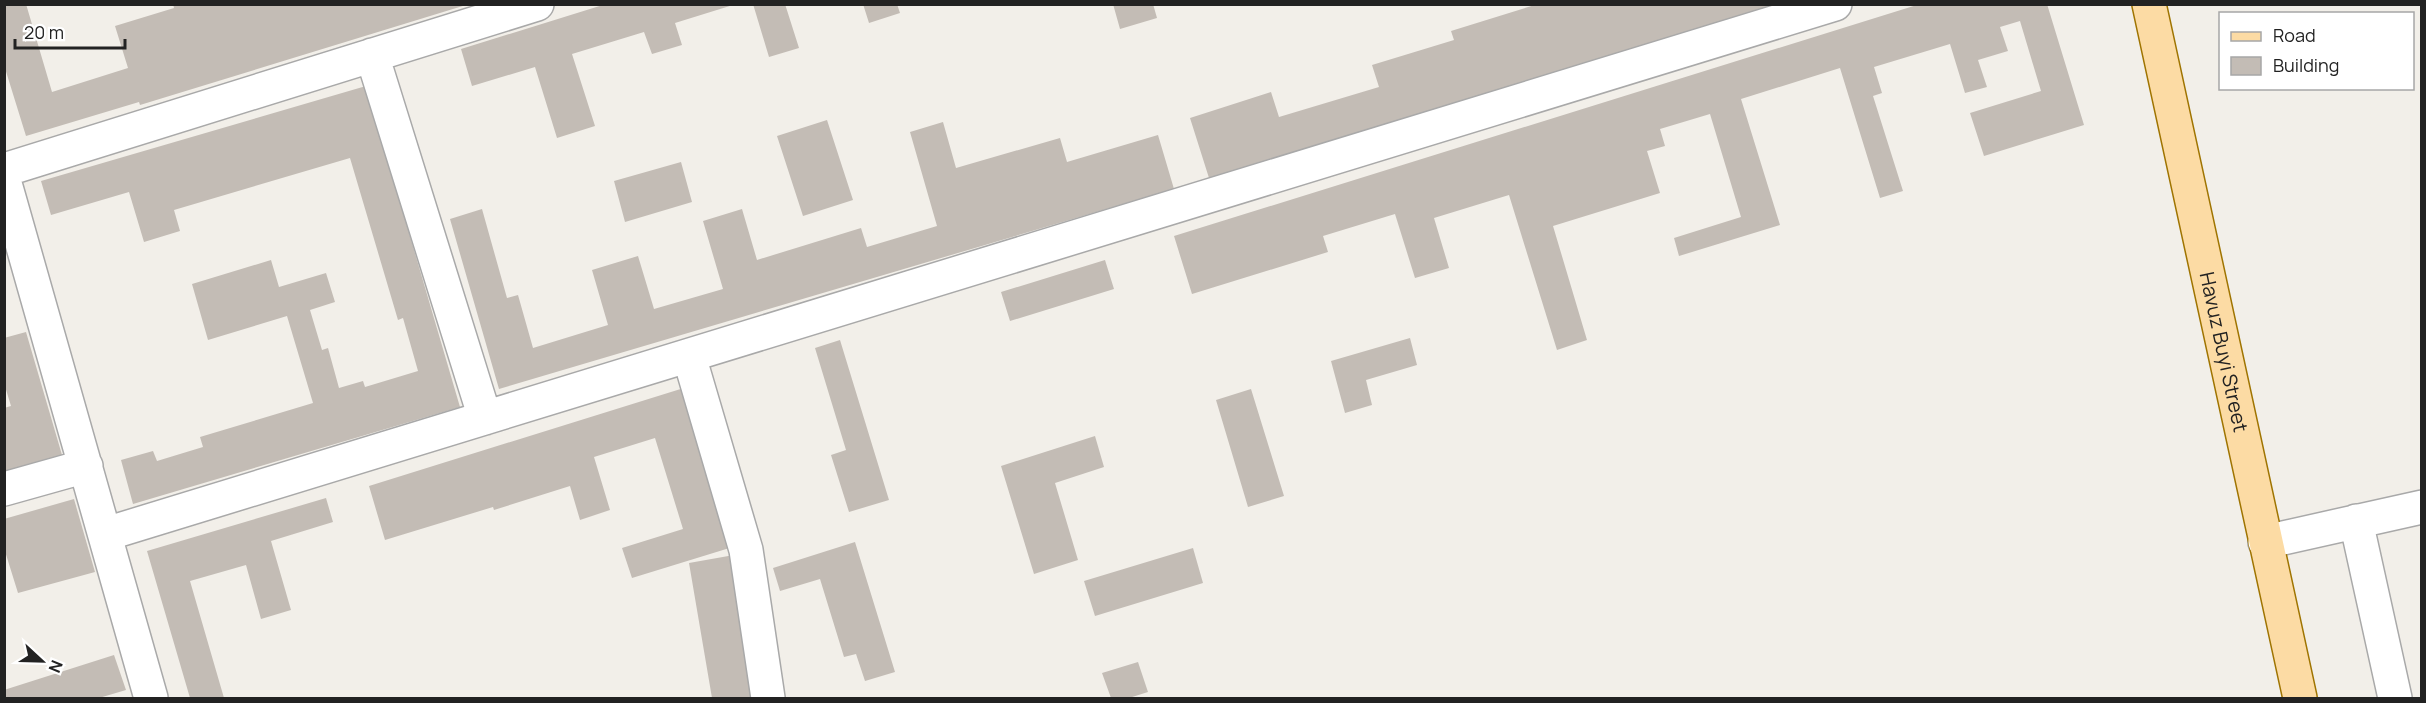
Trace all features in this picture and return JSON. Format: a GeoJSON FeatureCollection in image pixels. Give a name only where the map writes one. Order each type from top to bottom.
{"type":"FeatureCollection","features":[{"type":"Feature","properties":{"kind":"main road","name":"Havuz Buyi Street"},"geometry":{"type":"LineString","coordinates":[[2149,4],[2300,699]]}},
{"type":"Feature","properties":{"kind":"street"},"geometry":{"type":"LineString","coordinates":[[4,170],[537,4]]}},
{"type":"Feature","properties":{"kind":"street"},"geometry":{"type":"LineString","coordinates":[[106,534],[1835,4]]}},
{"type":"Feature","properties":{"kind":"street"},"geometry":{"type":"LineString","coordinates":[[372,55],[485,418]]}},
{"type":"Feature","properties":{"kind":"street"},"geometry":{"type":"LineString","coordinates":[[4,180],[151,699]]}},
{"type":"Feature","properties":{"kind":"street"},"geometry":{"type":"LineString","coordinates":[[689,356],[746,550],[768,699]]}},
{"type":"Feature","properties":{"kind":"street"},"geometry":{"type":"LineString","coordinates":[[4,489],[86,466]]}},
{"type":"Feature","properties":{"kind":"street"},"geometry":{"type":"LineString","coordinates":[[2265,542],[2421,507]]}},
{"type":"Feature","properties":{"kind":"street"},"geometry":{"type":"LineString","coordinates":[[2356,521],[2395,699]]}},
{"type":"Feature","properties":{"kind":"building"},"geometry":{"type":"Polygon","coordinates":[[[4,4],[26,4],[52,92],[128,68],[115,26],[174,8],[173,4],[466,5],[140,105],[139,102],[26,136],[4,65],[4,4]]]}},
{"type":"Feature","properties":{"kind":"building"},"geometry":{"type":"Polygon","coordinates":[[[606,4],[733,5],[675,23],[682,45],[652,54],[644,32],[572,54],[595,126],[557,138],[535,67],[472,86],[461,49],[606,4]]]}},
{"type":"Feature","properties":{"kind":"building"},"geometry":{"type":"Polygon","coordinates":[[[753,4],[785,4],[799,48],[769,57],[753,4]]]}},
{"type":"Feature","properties":{"kind":"building"},"geometry":{"type":"Polygon","coordinates":[[[863,4],[897,4],[900,13],[869,23],[863,4]]]}},
{"type":"Feature","properties":{"kind":"building"},"geometry":{"type":"Polygon","coordinates":[[[1113,4],[1153,4],[1157,18],[1120,29],[1113,4]]]}},
{"type":"Feature","properties":{"kind":"building"},"geometry":{"type":"Polygon","coordinates":[[[1538,4],[1773,5],[1209,178],[1190,118],[1271,92],[1279,117],[1379,87],[1372,65],[1454,40],[1451,31],[1538,4]]]}},
{"type":"Feature","properties":{"kind":"building"},"geometry":{"type":"Polygon","coordinates":[[[1920,4],[2047,4],[2084,125],[1984,156],[1970,113],[2041,91],[2020,21],[2000,27],[2008,51],[1978,60],[1987,87],[1965,93],[1950,44],[1874,67],[1882,93],[1873,96],[1903,191],[1880,198],[1840,68],[1741,99],[1780,225],[1679,256],[1674,238],[1741,217],[1710,114],[1660,129],[1665,146],[1647,151],[1660,193],[1553,226],[1587,340],[1557,350],[1509,195],[1434,218],[1449,268],[1415,278],[1395,214],[1323,236],[1328,252],[1192,294],[1174,236],[1920,4]]]}},
{"type":"Feature","properties":{"kind":"building"},"geometry":{"type":"Polygon","coordinates":[[[366,86],[460,407],[133,504],[121,460],[153,451],[157,461],[203,447],[200,437],[313,403],[287,316],[208,340],[192,284],[271,260],[279,287],[326,273],[335,302],[310,310],[322,350],[328,348],[339,388],[363,381],[365,387],[418,371],[403,318],[398,320],[350,158],[174,210],[180,231],[144,242],[129,192],[51,215],[41,181],[366,86]]]}},
{"type":"Feature","properties":{"kind":"building"},"geometry":{"type":"Polygon","coordinates":[[[827,120],[853,200],[803,216],[777,136],[827,120]]]}},
{"type":"Feature","properties":{"kind":"building"},"geometry":{"type":"Polygon","coordinates":[[[943,122],[956,168],[1060,138],[1067,162],[1158,135],[1174,189],[499,389],[450,219],[482,209],[507,298],[518,295],[533,348],[608,325],[592,270],[638,256],[654,309],[723,289],[703,221],[742,209],[757,260],[861,228],[867,247],[937,226],[910,132],[943,122]]]}},
{"type":"Feature","properties":{"kind":"building"},"geometry":{"type":"Polygon","coordinates":[[[681,162],[692,202],[625,222],[614,181],[681,162]]]}},
{"type":"Feature","properties":{"kind":"building"},"geometry":{"type":"Polygon","coordinates":[[[1105,260],[1114,289],[1010,321],[1001,292],[1105,260]]]}},
{"type":"Feature","properties":{"kind":"building"},"geometry":{"type":"Polygon","coordinates":[[[26,332],[62,455],[4,473],[4,408],[11,406],[4,383],[4,338],[26,332]]]}},
{"type":"Feature","properties":{"kind":"building"},"geometry":{"type":"Polygon","coordinates":[[[1410,338],[1417,365],[1366,380],[1372,405],[1345,413],[1331,361],[1410,338]]]}},
{"type":"Feature","properties":{"kind":"building"},"geometry":{"type":"Polygon","coordinates":[[[840,340],[889,500],[849,512],[831,455],[846,450],[815,348],[840,340]]]}},
{"type":"Feature","properties":{"kind":"building"},"geometry":{"type":"Polygon","coordinates":[[[687,387],[736,546],[632,578],[622,548],[683,529],[655,438],[594,457],[610,510],[580,520],[570,486],[385,540],[369,486],[687,387]]]}},
{"type":"Feature","properties":{"kind":"building"},"geometry":{"type":"Polygon","coordinates":[[[1251,389],[1284,496],[1248,507],[1216,400],[1251,389]]]}},
{"type":"Feature","properties":{"kind":"building"},"geometry":{"type":"Polygon","coordinates":[[[1095,436],[1104,467],[1055,483],[1078,560],[1034,574],[1001,466],[1095,436]]]}},
{"type":"Feature","properties":{"kind":"building"},"geometry":{"type":"Polygon","coordinates":[[[326,498],[333,522],[271,541],[291,610],[261,619],[246,565],[190,581],[224,698],[190,698],[147,551],[326,498]]]}},
{"type":"Feature","properties":{"kind":"building"},"geometry":{"type":"Polygon","coordinates":[[[74,499],[95,572],[18,593],[4,548],[4,519],[74,499]]]}},
{"type":"Feature","properties":{"kind":"building"},"geometry":{"type":"Polygon","coordinates":[[[855,542],[895,672],[865,681],[856,654],[844,657],[820,579],[780,591],[773,568],[855,542]]]}},
{"type":"Feature","properties":{"kind":"building"},"geometry":{"type":"Polygon","coordinates":[[[1193,548],[1203,583],[1095,616],[1084,581],[1193,548]]]}},
{"type":"Feature","properties":{"kind":"building"},"geometry":{"type":"Polygon","coordinates":[[[734,555],[758,698],[712,698],[689,563],[734,555]]]}},
{"type":"Feature","properties":{"kind":"building"},"geometry":{"type":"Polygon","coordinates":[[[114,655],[126,690],[99,698],[4,698],[4,690],[114,655]]]}},
{"type":"Feature","properties":{"kind":"building"},"geometry":{"type":"Polygon","coordinates":[[[1138,662],[1148,692],[1129,698],[1111,698],[1102,673],[1138,662]]]}}]}
